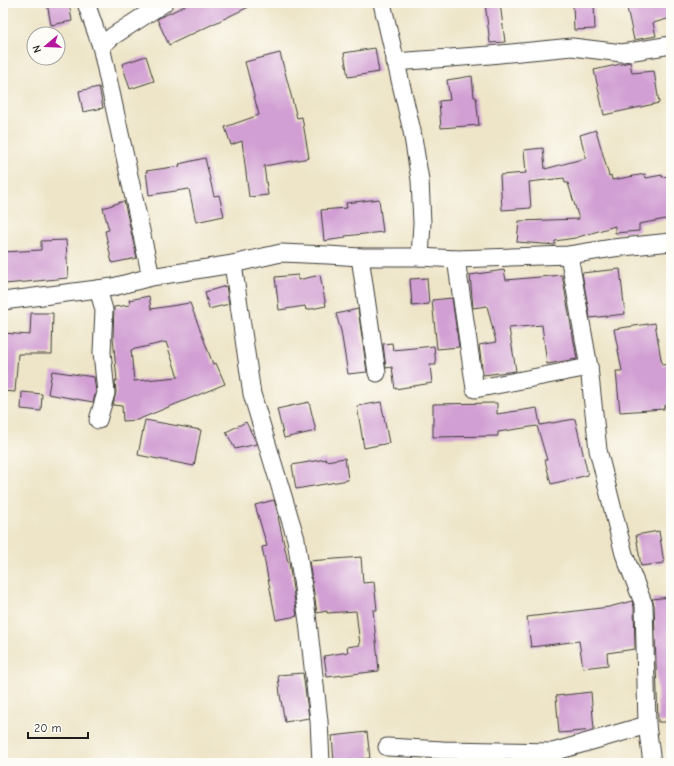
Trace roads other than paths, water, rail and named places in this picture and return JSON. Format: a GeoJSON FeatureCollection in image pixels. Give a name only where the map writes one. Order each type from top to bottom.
{"type":"FeatureCollection","features":[{"type":"Feature","properties":{"kind":"street"},"geometry":{"type":"LineString","coordinates":[[86,3],[101,46],[151,277]]}},
{"type":"Feature","properties":{"kind":"street"},"geometry":{"type":"LineString","coordinates":[[101,46],[113,36],[164,3]]}},
{"type":"Feature","properties":{"kind":"street"},"geometry":{"type":"LineString","coordinates":[[382,3],[412,131],[420,180],[422,223],[420,257]]}},
{"type":"Feature","properties":{"kind":"street"},"geometry":{"type":"LineString","coordinates":[[395,62],[490,56],[572,47],[622,53],[671,45]]}},
{"type":"Feature","properties":{"kind":"street"},"geometry":{"type":"LineString","coordinates":[[3,301],[113,287],[151,277],[233,264],[281,253],[360,257],[420,257],[456,259],[569,255],[613,248],[671,242]]}},
{"type":"Feature","properties":{"kind":"street"},"geometry":{"type":"LineString","coordinates":[[569,255],[589,367],[598,450],[624,554],[644,605],[647,725],[652,763]]}},
{"type":"Feature","properties":{"kind":"street"},"geometry":{"type":"LineString","coordinates":[[360,257],[376,373]]}},
{"type":"Feature","properties":{"kind":"street"},"geometry":{"type":"LineString","coordinates":[[456,259],[475,389],[589,367]]}},
{"type":"Feature","properties":{"kind":"street"},"geometry":{"type":"LineString","coordinates":[[233,264],[252,394],[296,538],[319,721],[321,763]]}},
{"type":"Feature","properties":{"kind":"street"},"geometry":{"type":"LineString","coordinates":[[98,288],[104,310],[102,352],[106,393],[98,420]]}},
{"type":"Feature","properties":{"kind":"street"},"geometry":{"type":"LineString","coordinates":[[387,747],[443,750],[553,752],[647,725]]}}]}
